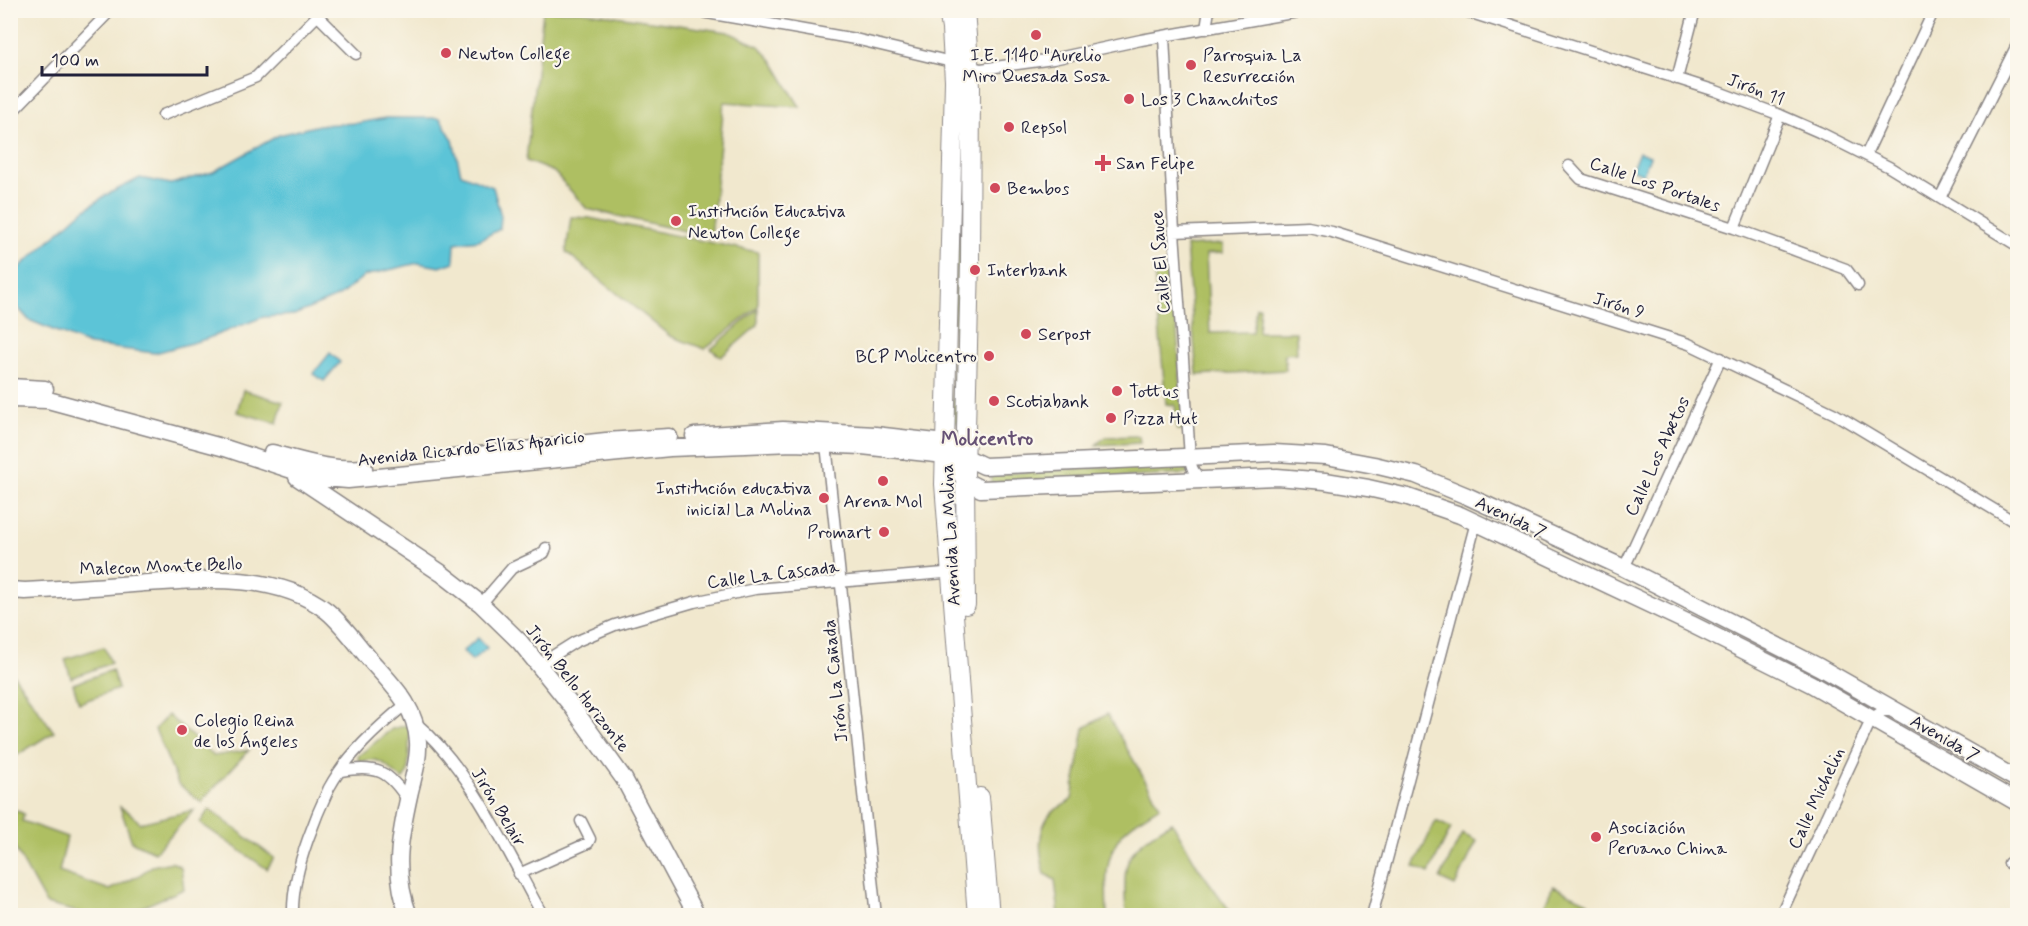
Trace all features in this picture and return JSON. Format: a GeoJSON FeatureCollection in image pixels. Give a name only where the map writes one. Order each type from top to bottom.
{"type":"FeatureCollection","features":[{"type":"Feature","properties":{"kind":"main road","name":"Avenida La Molina"},"geometry":{"type":"LineString","coordinates":[[948,10],[962,65],[970,238],[965,457],[967,482],[958,572],[965,594],[974,736],[990,915]]}},
{"type":"Feature","properties":{"kind":"main road","name":"Avenida La Molina"},"geometry":{"type":"LineString","coordinates":[[965,10],[944,484],[958,572],[977,915]]}},
{"type":"Feature","properties":{"kind":"street"},"geometry":{"type":"LineString","coordinates":[[10,114],[111,10]]}},
{"type":"Feature","properties":{"kind":"street"},"geometry":{"type":"LineString","coordinates":[[690,10],[728,13],[855,39],[962,65],[993,68],[1053,59],[1309,10]]}},
{"type":"Feature","properties":{"kind":"street"},"geometry":{"type":"LineString","coordinates":[[1206,29],[1209,10]]}},
{"type":"Feature","properties":{"kind":"street","name":"Jirón 11"},"geometry":{"type":"LineString","coordinates":[[1462,10],[1677,79],[1780,115],[1866,155],[2018,246]]}},
{"type":"Feature","properties":{"kind":"street"},"geometry":{"type":"LineString","coordinates":[[1677,79],[1695,10]]}},
{"type":"Feature","properties":{"kind":"street"},"geometry":{"type":"LineString","coordinates":[[1866,155],[1934,10]]}},
{"type":"Feature","properties":{"kind":"street"},"geometry":{"type":"LineString","coordinates":[[163,115],[256,77],[320,13],[356,54]]}},
{"type":"Feature","properties":{"kind":"street","name":"Calle El Sauce"},"geometry":{"type":"LineString","coordinates":[[1164,36],[1174,232],[1190,457],[1195,474],[1202,480]]}},
{"type":"Feature","properties":{"kind":"street"},"geometry":{"type":"LineString","coordinates":[[1940,198],[2018,43]]}},
{"type":"Feature","properties":{"kind":"street","name":"Calle Los Portales"},"geometry":{"type":"LineString","coordinates":[[1734,228],[1780,115]]}},
{"type":"Feature","properties":{"kind":"street","name":"Calle Los Portales"},"geometry":{"type":"LineString","coordinates":[[1569,166],[1581,179],[1734,228],[1846,268],[1858,285]]}},
{"type":"Feature","properties":{"kind":"street","name":"Jirón 9"},"geometry":{"type":"LineString","coordinates":[[1174,232],[1308,227],[1332,232],[1678,340],[1721,357],[1835,414],[2018,524]]}},
{"type":"Feature","properties":{"kind":"street","name":"Calle Los Abetos"},"geometry":{"type":"LineString","coordinates":[[1624,568],[1721,357]]}},
{"type":"Feature","properties":{"kind":"street","name":"Avenida Ricardo Elías Aparicio"},"geometry":{"type":"LineString","coordinates":[[10,387],[47,389],[257,449],[326,467],[348,469],[606,441],[783,430],[875,435],[945,449]]}},
{"type":"Feature","properties":{"kind":"street","name":"Avenida Ricardo Elías Aparicio"},"geometry":{"type":"LineString","coordinates":[[10,399],[48,400],[225,448],[313,477],[348,480],[670,448],[793,443],[945,449]]}},
{"type":"Feature","properties":{"kind":"street","name":"Jirón La Cañada"},"geometry":{"type":"LineString","coordinates":[[826,444],[876,915]]}},
{"type":"Feature","properties":{"kind":"street","name":"Jirón Bello Horizonte"},"geometry":{"type":"LineString","coordinates":[[257,449],[441,573],[480,604],[520,642],[540,664],[624,779],[697,915]]}},
{"type":"Feature","properties":{"kind":"street"},"geometry":{"type":"LineString","coordinates":[[945,449],[967,482]]}},
{"type":"Feature","properties":{"kind":"street","name":"Avenida 7"},"geometry":{"type":"LineString","coordinates":[[945,449],[984,466],[1274,453],[1326,456],[1416,475],[1624,568],[1819,667],[2018,780]]}},
{"type":"Feature","properties":{"kind":"street","name":"Avenida 7"},"geometry":{"type":"LineString","coordinates":[[967,482],[981,489],[1277,477],[1335,483],[1408,497],[1476,522],[1811,684],[2018,803]]}},
{"type":"Feature","properties":{"kind":"street"},"geometry":{"type":"LineString","coordinates":[[338,504],[342,487],[348,480]]}},
{"type":"Feature","properties":{"kind":"street"},"geometry":{"type":"LineString","coordinates":[[1508,537],[1516,518]]}},
{"type":"Feature","properties":{"kind":"street"},"geometry":{"type":"LineString","coordinates":[[1372,915],[1476,522]]}},
{"type":"Feature","properties":{"kind":"street"},"geometry":{"type":"LineString","coordinates":[[480,604],[512,568],[544,553],[546,548]]}},
{"type":"Feature","properties":{"kind":"street","name":"Calle La Cascada"},"geometry":{"type":"LineString","coordinates":[[540,664],[575,642],[615,625],[694,602],[755,589],[958,572]]}},
{"type":"Feature","properties":{"kind":"street","name":"Malecon Monte Bello"},"geometry":{"type":"LineString","coordinates":[[10,590],[202,580],[246,581],[280,589],[309,600],[328,612],[399,693],[416,723],[418,745],[398,859],[400,888],[409,915]]}},
{"type":"Feature","properties":{"kind":"street"},"geometry":{"type":"LineString","coordinates":[[1811,684],[1819,667]]}},
{"type":"Feature","properties":{"kind":"street"},"geometry":{"type":"LineString","coordinates":[[293,915],[297,879],[304,852],[316,816],[330,787],[360,746],[406,704]]}},
{"type":"Feature","properties":{"kind":"street"},"geometry":{"type":"LineString","coordinates":[[1872,718],[1883,711],[1896,711]]}},
{"type":"Feature","properties":{"kind":"street","name":"Calle Michelin"},"geometry":{"type":"LineString","coordinates":[[1779,915],[1872,718]]}},
{"type":"Feature","properties":{"kind":"street","name":"Jirón Belair"},"geometry":{"type":"LineString","coordinates":[[416,723],[431,735],[445,752],[478,800],[543,915]]}},
{"type":"Feature","properties":{"kind":"street"},"geometry":{"type":"LineString","coordinates":[[340,771],[362,768],[381,772],[397,783],[408,801]]}},
{"type":"Feature","properties":{"kind":"street"},"geometry":{"type":"LineString","coordinates":[[519,874],[588,843],[590,839],[581,821]]}},
{"type":"Feature","properties":{"kind":"green space"},"geometry":{"type":"Polygon","coordinates":[[[543,11],[580,11],[728,32],[759,46],[772,60],[800,107],[724,102],[711,237],[587,209],[554,172],[526,161],[543,11]]]}},
{"type":"Feature","properties":{"kind":"green space"},"geometry":{"type":"Polygon","coordinates":[[[960,78],[966,79],[959,422],[952,423],[960,78]]]}},
{"type":"Feature","properties":{"kind":"green space"},"geometry":{"type":"Polygon","coordinates":[[[571,217],[589,218],[758,252],[758,307],[705,349],[670,336],[566,252],[571,217]]]}},
{"type":"Feature","properties":{"kind":"green space"},"geometry":{"type":"Polygon","coordinates":[[[1223,244],[1223,253],[1206,254],[1210,333],[1252,332],[1256,307],[1260,307],[1258,332],[1296,332],[1297,353],[1284,354],[1286,370],[1197,375],[1186,246],[1223,244]]]}},
{"type":"Feature","properties":{"kind":"green space"},"geometry":{"type":"Polygon","coordinates":[[[1154,270],[1166,270],[1173,274],[1184,429],[1177,430],[1175,405],[1166,404],[1154,270]]]}},
{"type":"Feature","properties":{"kind":"green space"},"geometry":{"type":"Polygon","coordinates":[[[758,309],[758,325],[721,357],[711,349],[758,309]]]}},
{"type":"Feature","properties":{"kind":"green space"},"geometry":{"type":"Polygon","coordinates":[[[243,390],[283,402],[277,423],[237,412],[243,390]]]}},
{"type":"Feature","properties":{"kind":"green space"},"geometry":{"type":"Polygon","coordinates":[[[1139,436],[1140,443],[1096,445],[1105,437],[1139,436]]]}},
{"type":"Feature","properties":{"kind":"green space"},"geometry":{"type":"Polygon","coordinates":[[[1185,462],[1184,467],[1190,474],[991,483],[992,474],[1185,462]]]}},
{"type":"Feature","properties":{"kind":"green space"},"geometry":{"type":"Polygon","coordinates":[[[104,647],[111,663],[71,678],[65,659],[104,647]]]}},
{"type":"Feature","properties":{"kind":"green space"},"geometry":{"type":"Polygon","coordinates":[[[112,670],[118,689],[79,703],[73,684],[112,670]]]}},
{"type":"Feature","properties":{"kind":"green space"},"geometry":{"type":"Polygon","coordinates":[[[13,674],[54,732],[11,759],[10,676],[13,674]]]}},
{"type":"Feature","properties":{"kind":"green space"},"geometry":{"type":"Polygon","coordinates":[[[1107,714],[1160,806],[1130,826],[1116,843],[1107,873],[1107,915],[1059,915],[1055,880],[1045,874],[1042,860],[1040,846],[1042,831],[1050,814],[1072,799],[1084,728],[1107,714]]]}},
{"type":"Feature","properties":{"kind":"green space"},"geometry":{"type":"Polygon","coordinates":[[[168,715],[214,756],[249,750],[201,802],[178,784],[155,729],[168,715]]]}},
{"type":"Feature","properties":{"kind":"green space"},"geometry":{"type":"Polygon","coordinates":[[[406,725],[410,730],[408,772],[403,779],[380,761],[359,762],[358,756],[392,729],[406,725]]]}},
{"type":"Feature","properties":{"kind":"green space"},"geometry":{"type":"Polygon","coordinates":[[[120,807],[140,823],[194,810],[155,852],[132,842],[120,807]]]}},
{"type":"Feature","properties":{"kind":"green space"},"geometry":{"type":"Polygon","coordinates":[[[11,808],[24,814],[22,821],[67,837],[59,872],[110,890],[152,866],[172,862],[181,867],[184,889],[124,915],[89,915],[46,904],[11,841],[11,808]]]}},
{"type":"Feature","properties":{"kind":"green space"},"geometry":{"type":"Polygon","coordinates":[[[209,809],[274,858],[267,869],[200,823],[209,809]]]}},
{"type":"Feature","properties":{"kind":"green space"},"geometry":{"type":"Polygon","coordinates":[[[1436,821],[1451,828],[1429,873],[1414,866],[1436,821]]]}},
{"type":"Feature","properties":{"kind":"green space"},"geometry":{"type":"Polygon","coordinates":[[[1172,822],[1198,867],[1233,915],[1126,915],[1125,881],[1129,859],[1143,841],[1172,822]]]}},
{"type":"Feature","properties":{"kind":"green space"},"geometry":{"type":"Polygon","coordinates":[[[1462,834],[1477,841],[1455,886],[1440,879],[1462,834]]]}},
{"type":"Feature","properties":{"kind":"green space"},"geometry":{"type":"Polygon","coordinates":[[[1553,886],[1588,902],[1582,915],[1540,915],[1553,886]]]}},
{"type":"Feature","properties":{"kind":"water"},"geometry":{"type":"Polygon","coordinates":[[[386,118],[440,118],[453,140],[461,174],[493,187],[501,216],[500,229],[479,240],[455,243],[454,262],[440,267],[418,263],[364,276],[339,296],[294,315],[263,317],[206,339],[155,353],[89,345],[29,320],[11,300],[11,275],[79,214],[106,195],[140,178],[171,184],[213,172],[279,135],[319,125],[358,123],[386,118]]]}},
{"type":"Feature","properties":{"kind":"water"},"geometry":{"type":"Polygon","coordinates":[[[1639,152],[1650,156],[1643,174],[1632,169],[1639,152]]]}},
{"type":"Feature","properties":{"kind":"water"},"geometry":{"type":"Polygon","coordinates":[[[330,353],[340,362],[324,381],[313,374],[330,353]]]}},
{"type":"Feature","properties":{"kind":"water"},"geometry":{"type":"Polygon","coordinates":[[[478,638],[487,648],[472,661],[463,651],[478,638]]]}},
{"type":"Feature","properties":{"kind":"place","name":"I.E. 1140 \"Aurelio Miro Quesada Sosa"},"geometry":{"type":"Point","coordinates":[1036,35]}},
{"type":"Feature","properties":{"kind":"place","name":"Newton College"},"geometry":{"type":"Point","coordinates":[446,53]}},
{"type":"Feature","properties":{"kind":"place","name":"Parroquia La Resurrección"},"geometry":{"type":"Point","coordinates":[1191,65]}},
{"type":"Feature","properties":{"kind":"place","name":"Los 3 Chanchitos"},"geometry":{"type":"Point","coordinates":[1129,99]}},
{"type":"Feature","properties":{"kind":"place","name":"Repsol"},"geometry":{"type":"Point","coordinates":[1009,127]}},
{"type":"Feature","properties":{"kind":"place","name":"San Felipe"},"geometry":{"type":"Point","coordinates":[1103,163]}},
{"type":"Feature","properties":{"kind":"place","name":"Bembos"},"geometry":{"type":"Point","coordinates":[995,188]}},
{"type":"Feature","properties":{"kind":"place","name":"Institución Educativa Newton College"},"geometry":{"type":"Point","coordinates":[676,221]}},
{"type":"Feature","properties":{"kind":"place","name":"Interbank"},"geometry":{"type":"Point","coordinates":[975,270]}},
{"type":"Feature","properties":{"kind":"place","name":"Serpost"},"geometry":{"type":"Point","coordinates":[1026,334]}},
{"type":"Feature","properties":{"kind":"place","name":"BCP Molicentro"},"geometry":{"type":"Point","coordinates":[989,356]}},
{"type":"Feature","properties":{"kind":"place","name":"Tottus"},"geometry":{"type":"Point","coordinates":[1117,391]}},
{"type":"Feature","properties":{"kind":"place","name":"Scotiabank"},"geometry":{"type":"Point","coordinates":[994,401]}},
{"type":"Feature","properties":{"kind":"place","name":"Pizza Hut"},"geometry":{"type":"Point","coordinates":[1111,418]}},
{"type":"Feature","properties":{"kind":"place","name":"Arena Mol"},"geometry":{"type":"Point","coordinates":[883,481]}},
{"type":"Feature","properties":{"kind":"place","name":"Institución educativa inicial La Molina"},"geometry":{"type":"Point","coordinates":[824,498]}},
{"type":"Feature","properties":{"kind":"place","name":"Promart"},"geometry":{"type":"Point","coordinates":[884,532]}},
{"type":"Feature","properties":{"kind":"place","name":"Colegio Reina de los Ángeles"},"geometry":{"type":"Point","coordinates":[182,730]}},
{"type":"Feature","properties":{"kind":"place","name":"Asociación Peruano China"},"geometry":{"type":"Point","coordinates":[1596,837]}},
{"type":"Feature","properties":{"kind":"district","name":"Molicentro"},"geometry":{"type":"Point","coordinates":[987,438]}}]}
